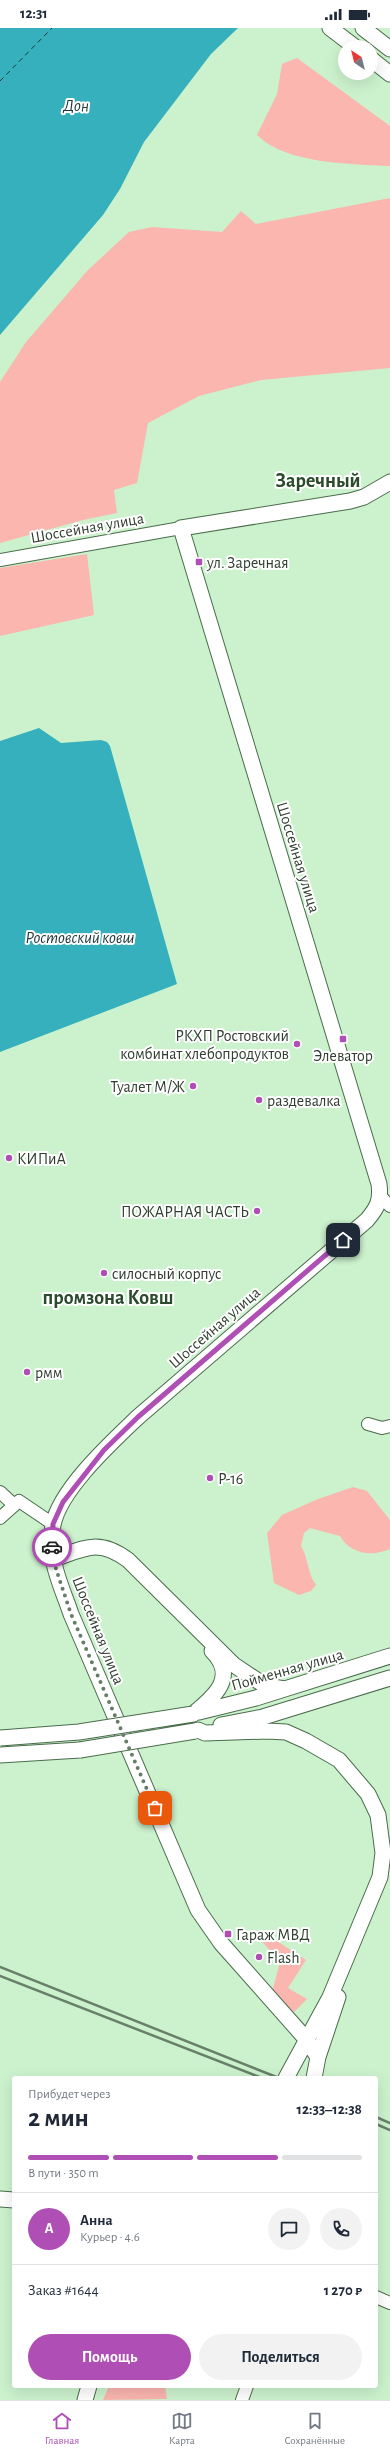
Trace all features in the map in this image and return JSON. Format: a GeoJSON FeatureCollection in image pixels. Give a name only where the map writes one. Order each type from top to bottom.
{"type":"FeatureCollection","features":[{"type":"Feature","properties":{"kind":"main road"},"geometry":{"type":"LineString","coordinates":[[330,28],[346,40]]}},
{"type":"Feature","properties":{"kind":"main road"},"geometry":{"type":"LineString","coordinates":[[363,28],[390,49]]}},
{"type":"Feature","properties":{"kind":"main road"},"geometry":{"type":"LineString","coordinates":[[378,65],[390,74]]}},
{"type":"Feature","properties":{"kind":"main road","name":"Шоссейная улица"},"geometry":{"type":"LineString","coordinates":[[306,2039],[221,1943],[198,1910],[71,1614],[55,1564],[53,1524],[63,1502],[104,1450],[138,1417],[367,1220],[377,1207],[385,1201],[181,528],[350,501],[386,488]]}},
{"type":"Feature","properties":{"kind":"main road"},"geometry":{"type":"LineString","coordinates":[[55,1564],[96,1546],[114,1549],[128,1560],[234,1665],[264,1685],[285,1689]]}},
{"type":"Feature","properties":{"kind":"main road"},"geometry":{"type":"LineString","coordinates":[[55,1564],[98,1553],[112,1557],[125,1567],[218,1657],[223,1667],[223,1676],[219,1689],[211,1700],[193,1714]]}},
{"type":"Feature","properties":{"kind":"main road","name":"Пойменная улица"},"geometry":{"type":"LineString","coordinates":[[0,1738],[79,1732],[193,1714],[285,1689],[390,1656]]}},
{"type":"Feature","properties":{"kind":"main road"},"geometry":{"type":"LineString","coordinates":[[0,1756],[80,1750],[197,1731],[263,1717],[390,1678]]}},
{"type":"Feature","properties":{"kind":"main road"},"geometry":{"type":"LineString","coordinates":[[197,1731],[205,1734],[267,1731],[286,1732],[306,1741],[339,1760],[368,1794],[378,1815],[383,1853],[380,1877],[330,1997],[287,2076]]}},
{"type":"Feature","properties":{"kind":"main road"},"geometry":{"type":"LineString","coordinates":[[314,2076],[318,2057],[338,1997],[390,1872]]}},
{"type":"Feature","properties":{"kind":"main road"},"geometry":{"type":"LineString","coordinates":[[306,2039],[326,2034]]}},
{"type":"Feature","properties":{"kind":"main road"},"geometry":{"type":"LineString","coordinates":[[306,2039],[318,2057]]}},
{"type":"Feature","properties":{"kind":"main road"},"geometry":{"type":"LineString","coordinates":[[0,2199],[12,2200]]}},
{"type":"Feature","properties":{"kind":"main road"},"geometry":{"type":"LineString","coordinates":[[85,2400],[88,2388]]}},
{"type":"Feature","properties":{"kind":"street","name":"Шоссейная улица"},"geometry":{"type":"LineString","coordinates":[[0,560],[181,528]]}},
{"type":"Feature","properties":{"kind":"street"},"geometry":{"type":"LineString","coordinates":[[368,1424],[382,1428],[390,1426]]}},
{"type":"Feature","properties":{"kind":"street"},"geometry":{"type":"LineString","coordinates":[[0,1492],[53,1524]]}},
{"type":"Feature","properties":{"kind":"street"},"geometry":{"type":"LineString","coordinates":[[0,1518],[16,1503]]}},
{"type":"Feature","properties":{"kind":"street"},"geometry":{"type":"LineString","coordinates":[[378,2298],[390,2303]]}},
{"type":"Feature","properties":{"kind":"street"},"geometry":{"type":"LineString","coordinates":[[242,2400],[246,2388]]}},
{"type":"Feature","properties":{"kind":"shaded area"},"geometry":{"type":"Polygon","coordinates":[[[297,58],[390,126],[390,166],[339,163],[301,157],[284,152],[269,145],[257,135],[277,94],[282,64],[297,58]]]}},
{"type":"Feature","properties":{"kind":"shaded area"},"geometry":{"type":"Polygon","coordinates":[[[390,198],[390,368],[261,380],[199,396],[148,423],[137,483],[114,490],[117,513],[83,520],[0,543],[0,382],[26,342],[88,270],[129,232],[152,227],[222,232],[241,211],[256,224],[390,198]]]}},
{"type":"Feature","properties":{"kind":"shaded area"},"geometry":{"type":"Polygon","coordinates":[[[87,554],[94,615],[0,636],[0,568],[87,554]]]}},
{"type":"Feature","properties":{"kind":"shaded area"},"geometry":{"type":"Polygon","coordinates":[[[353,1487],[367,1491],[390,1520],[390,1549],[376,1553],[362,1552],[350,1547],[340,1536],[310,1528],[304,1533],[301,1546],[304,1551],[311,1576],[316,1585],[311,1591],[299,1595],[274,1583],[267,1533],[282,1515],[318,1499],[353,1487]]]}},
{"type":"Feature","properties":{"kind":"shaded area"},"geometry":{"type":"Polygon","coordinates":[[[269,1936],[306,1960],[288,1988],[307,1999],[294,2012],[272,1992],[280,1962],[259,1938],[269,1936]]]}},
{"type":"Feature","properties":{"kind":"shaded area"},"geometry":{"type":"Polygon","coordinates":[[[108,2388],[165,2388],[167,2399],[103,2400],[108,2388]]]}},
{"type":"Feature","properties":{"kind":"water","name":"Дон"},"geometry":{"type":"Polygon","coordinates":[[[0,28],[238,28],[211,54],[144,142],[120,189],[103,215],[0,335],[0,28]]]}},
{"type":"Feature","properties":{"kind":"water","name":"Ростовский ковш"},"geometry":{"type":"Polygon","coordinates":[[[39,728],[61,743],[101,740],[107,742],[110,746],[177,984],[0,1052],[0,741],[39,728]]]}},
{"type":"Feature","properties":{"kind":"ferry route"},"geometry":{"type":"LineString","coordinates":[[0,81],[52,28]]}},
{"type":"Feature","properties":{"kind":"railway"},"geometry":{"type":"LineString","coordinates":[[0,1967],[274,2076]]}},
{"type":"Feature","properties":{"kind":"railway"},"geometry":{"type":"LineString","coordinates":[[0,1976],[257,2076]]}},
{"type":"Feature","properties":{"kind":"railway"},"geometry":{"type":"LineString","coordinates":[[378,2118],[390,2123]]}},
{"type":"Feature","properties":{"kind":"railway"},"geometry":{"type":"LineString","coordinates":[[378,2125],[390,2130]]}},
{"type":"Feature","properties":{"kind":"way so far"},"geometry":{"type":"LineString","coordinates":[[52,1547],[56,1569],[71,1614],[155,1808]]}},
{"type":"Feature","properties":{"kind":"place","name":"ул. Заречная"},"geometry":{"type":"Point","coordinates":[199,562]}},
{"type":"Feature","properties":{"kind":"place","name":"Элеватор"},"geometry":{"type":"Point","coordinates":[343,1039]}},
{"type":"Feature","properties":{"kind":"place","name":"РКХП Ростовский комбинат хлебопродуктов"},"geometry":{"type":"Point","coordinates":[297,1044]}},
{"type":"Feature","properties":{"kind":"place","name":"Туалет М/Ж"},"geometry":{"type":"Point","coordinates":[193,1086]}},
{"type":"Feature","properties":{"kind":"place","name":"раздевалка"},"geometry":{"type":"Point","coordinates":[259,1100]}},
{"type":"Feature","properties":{"kind":"place","name":"КИПиА"},"geometry":{"type":"Point","coordinates":[9,1158]}},
{"type":"Feature","properties":{"kind":"place","name":"ПОЖАРНАЯ ЧАСТЬ"},"geometry":{"type":"Point","coordinates":[257,1211]}},
{"type":"Feature","properties":{"kind":"place","name":"силосный корпус"},"geometry":{"type":"Point","coordinates":[104,1273]}},
{"type":"Feature","properties":{"kind":"place","name":"рмм"},"geometry":{"type":"Point","coordinates":[27,1372]}},
{"type":"Feature","properties":{"kind":"place","name":"Р-16"},"geometry":{"type":"Point","coordinates":[210,1478]}},
{"type":"Feature","properties":{"kind":"place","name":"Гараж МВД"},"geometry":{"type":"Point","coordinates":[228,1934]}},
{"type":"Feature","properties":{"kind":"place","name":"Flash"},"geometry":{"type":"Point","coordinates":[259,1957]}},
{"type":"Feature","properties":{"kind":"district","name":"Заречный"},"geometry":{"type":"Point","coordinates":[318,480]}},
{"type":"Feature","properties":{"kind":"district","name":"промзона Ковш"},"geometry":{"type":"Point","coordinates":[108,1297]}},
{"type":"Feature","properties":{"kind":"route"},"geometry":{"type":"LineString","coordinates":[[52,1547],[53,1524],[63,1502],[80,1478],[104,1450],[138,1417],[343,1240]]}}]}
